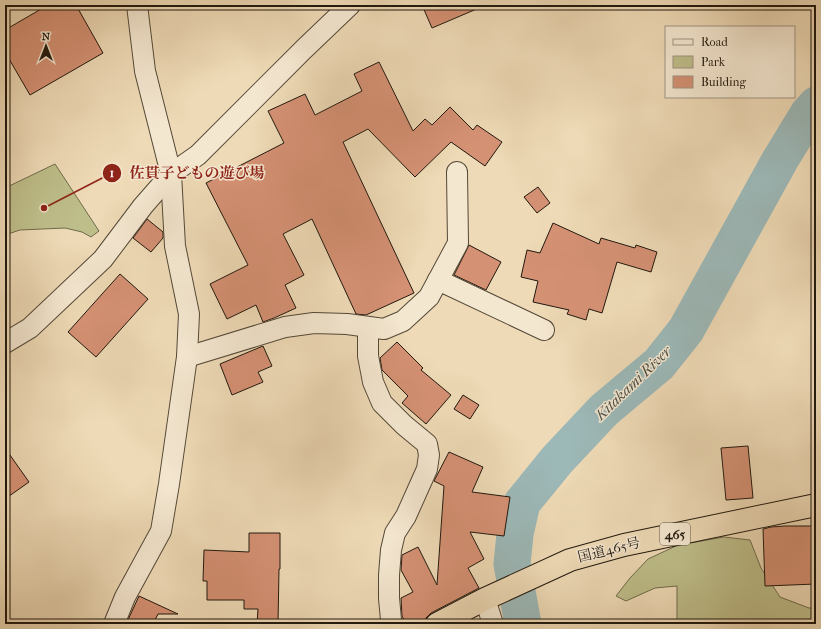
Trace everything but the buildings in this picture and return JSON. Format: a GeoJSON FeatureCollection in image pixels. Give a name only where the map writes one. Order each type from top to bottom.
{"type":"FeatureCollection","features":[{"type":"Feature","properties":{"kind":"highway","name":"国道465号"},"geometry":{"type":"LineString","coordinates":[[437,624],[493,595],[570,560],[624,545],[816,505]]}},
{"type":"Feature","properties":{"kind":"street"},"geometry":{"type":"LineString","coordinates":[[114,624],[125,597],[161,531],[187,357],[189,314],[176,246],[171,174],[145,71],[137,5]]}},
{"type":"Feature","properties":{"kind":"street"},"geometry":{"type":"LineString","coordinates":[[5,343],[30,328],[103,259],[143,206],[171,174],[198,155],[350,5]]}},
{"type":"Feature","properties":{"kind":"street"},"geometry":{"type":"LineString","coordinates":[[187,357],[285,326],[314,323],[347,324],[384,329],[402,321],[429,297],[458,243],[457,172]]}},
{"type":"Feature","properties":{"kind":"street"},"geometry":{"type":"LineString","coordinates":[[438,280],[544,330]]}},
{"type":"Feature","properties":{"kind":"street"},"geometry":{"type":"LineString","coordinates":[[368,326],[368,356],[373,382],[382,403],[404,425],[427,444],[429,455],[427,469],[406,516],[395,533],[391,550],[389,598],[392,624]]}},
{"type":"Feature","properties":{"kind":"street"},"geometry":{"type":"LineString","coordinates":[[492,624],[493,595]]}},
{"type":"Feature","properties":{"kind":"green space"},"geometry":{"type":"Polygon","coordinates":[[[55,164],[99,231],[91,237],[82,232],[65,228],[20,230],[5,235],[5,188],[55,164]]]}},
{"type":"Feature","properties":{"kind":"green space"},"geometry":{"type":"Polygon","coordinates":[[[724,537],[750,540],[761,568],[780,597],[809,608],[816,608],[816,624],[677,624],[677,586],[655,588],[626,601],[616,596],[648,559],[678,545],[724,537]]]}},
{"type":"Feature","properties":{"kind":"waterway","name":"Kitakami River"},"geometry":{"type":"LineString","coordinates":[[523,624],[512,564],[515,534],[522,503],[557,460],[604,410],[659,364],[686,330],[780,160],[808,114],[816,105]]}},
{"type":"Feature","properties":{"kind":"place","name":"佐貫子どもの遊び場"},"geometry":{"type":"Point","coordinates":[44,208]}}]}
